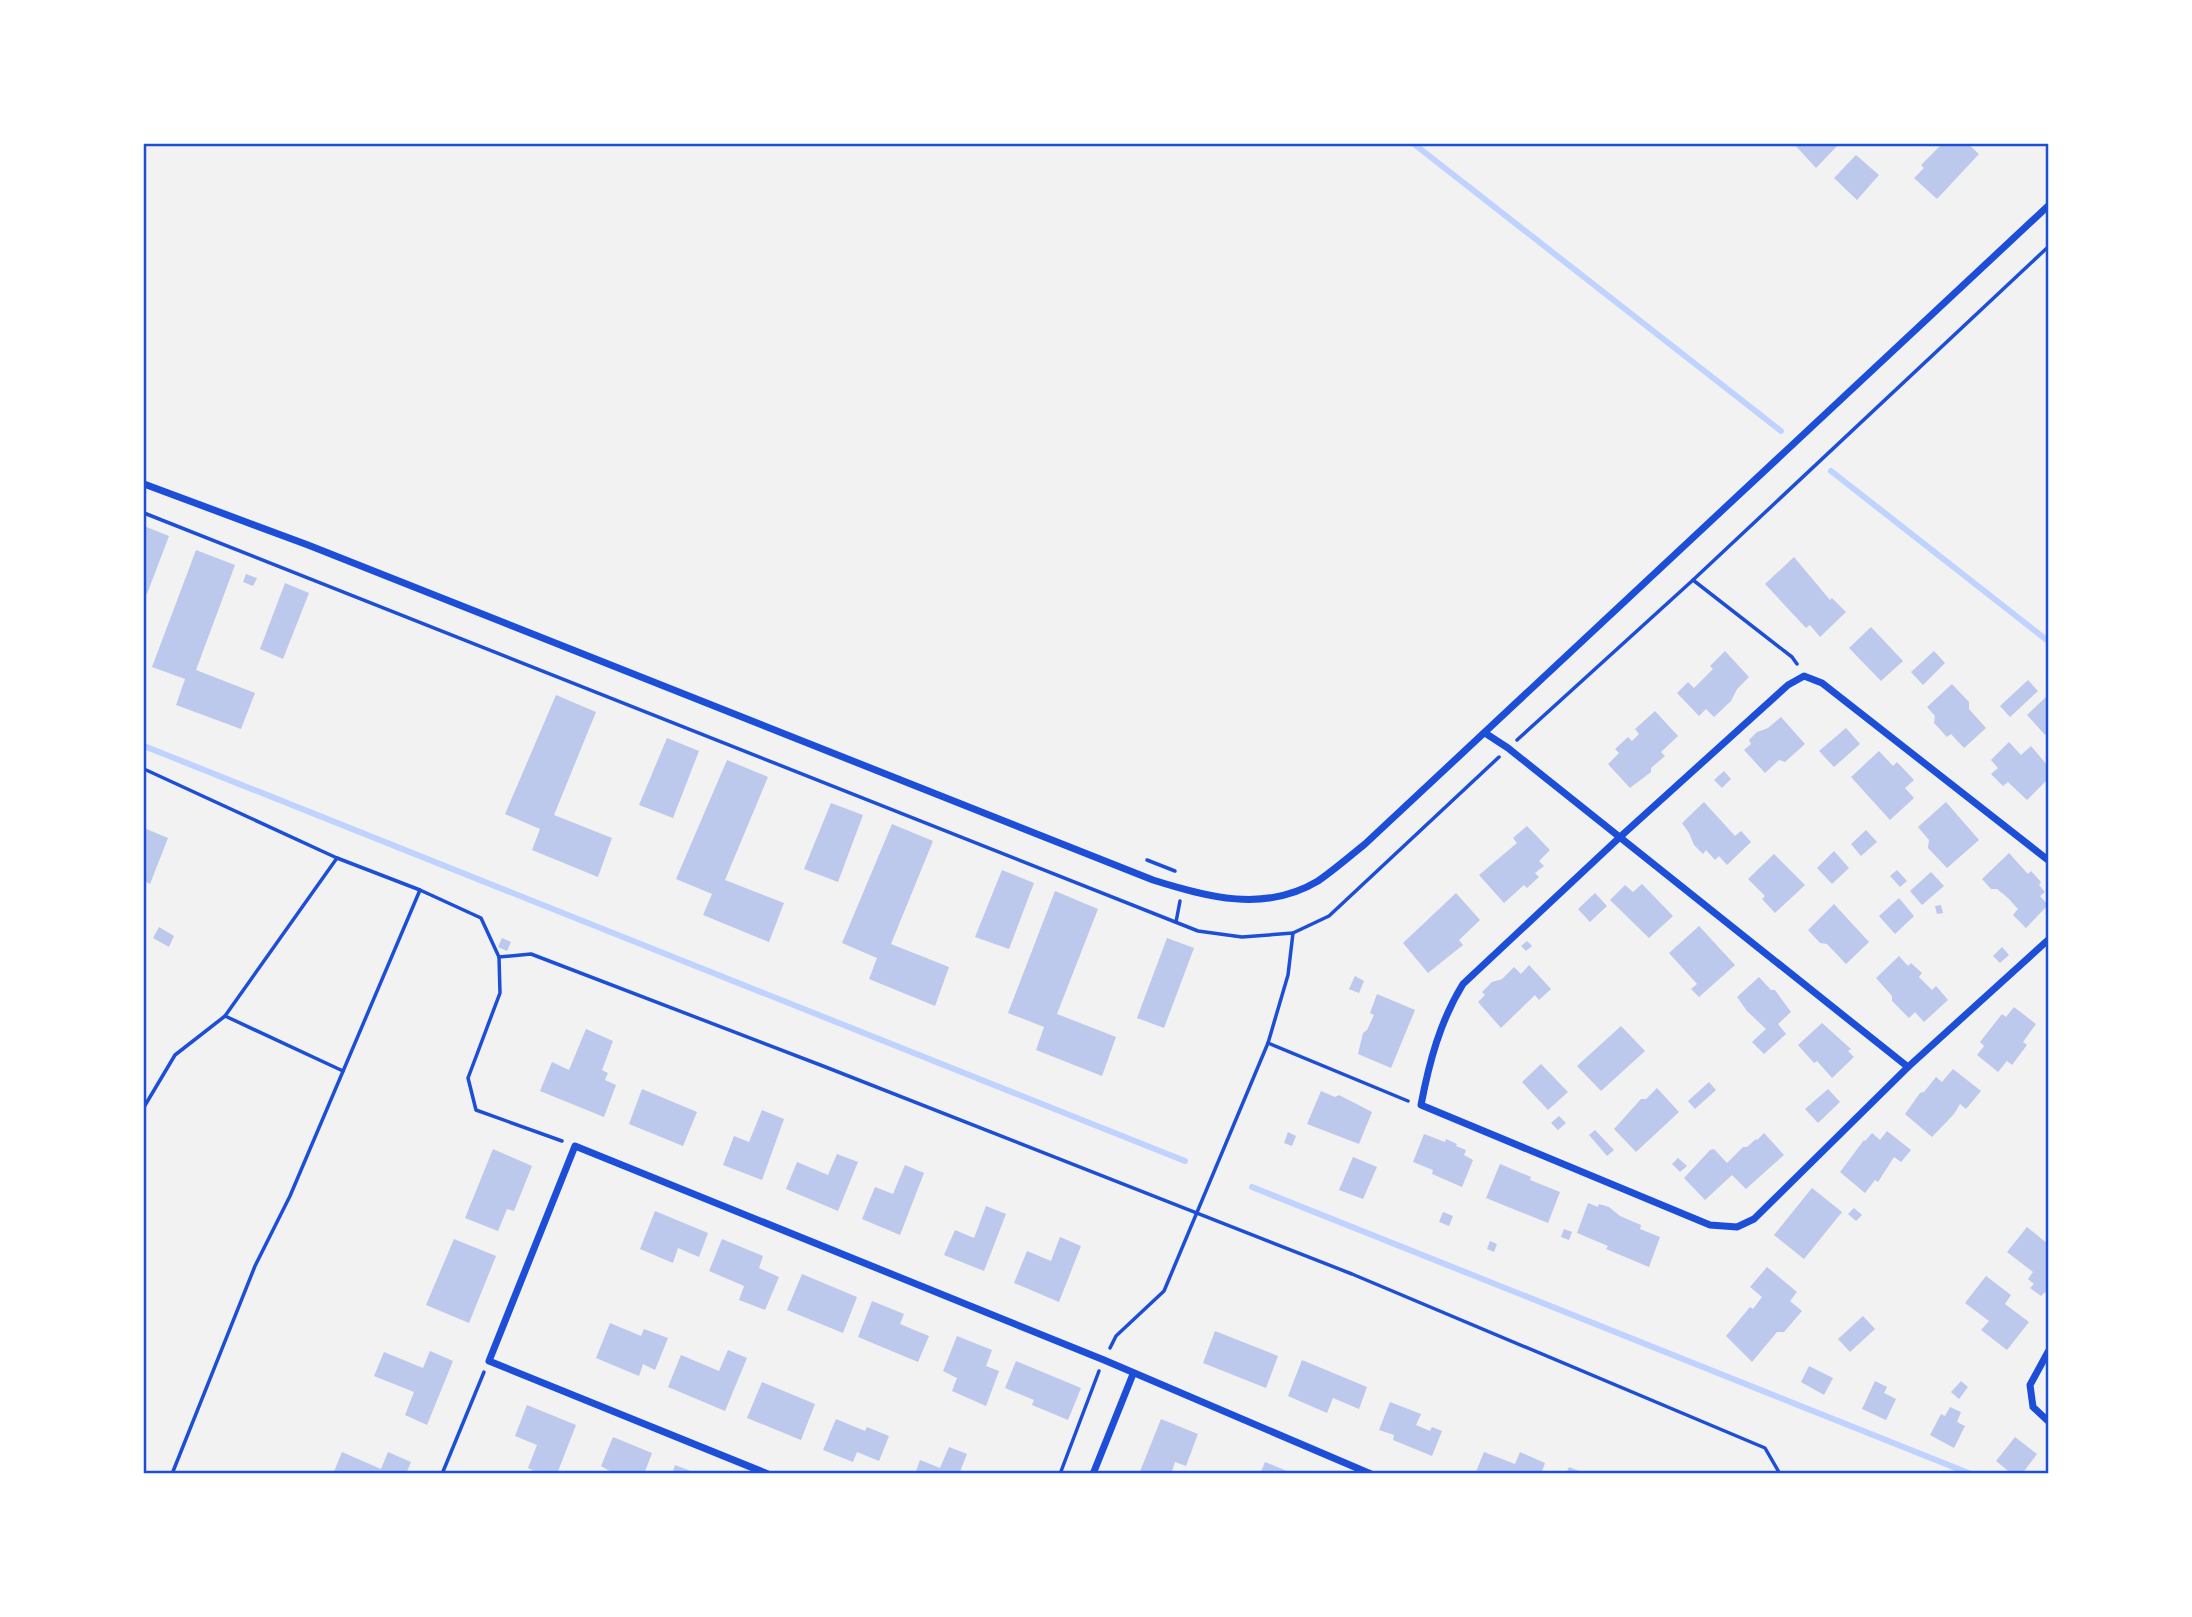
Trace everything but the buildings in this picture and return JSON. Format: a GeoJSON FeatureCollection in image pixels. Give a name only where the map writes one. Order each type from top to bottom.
{"type":"FeatureCollection","features":[{"type":"Feature","properties":{"kind":"street"},"geometry":{"type":"LineString","coordinates":[[144,484],[308,545],[1140,875],[1208,897],[1258,900],[1291,893],[1317,881],[1365,844],[2049,206]]}},
{"type":"Feature","properties":{"kind":"street"},"geometry":{"type":"LineString","coordinates":[[2049,860],[1822,683],[1804,676],[1788,685],[1463,984],[1450,1006],[1433,1053],[1421,1105],[1710,1225],[1737,1227],[1754,1219],[1908,1067],[2049,940]]}},
{"type":"Feature","properties":{"kind":"street"},"geometry":{"type":"LineString","coordinates":[[1485,733],[1508,748],[1908,1067]]}},
{"type":"Feature","properties":{"kind":"street"},"geometry":{"type":"LineString","coordinates":[[768,1474],[489,1361],[575,1146],[1104,1360],[1371,1474]]}},
{"type":"Feature","properties":{"kind":"street"},"geometry":{"type":"LineString","coordinates":[[2049,1352],[2030,1385],[2033,1407],[2049,1421]]}},
{"type":"Feature","properties":{"kind":"street"},"geometry":{"type":"LineString","coordinates":[[1093,1474],[1133,1374]]}},
{"type":"Feature","properties":{"kind":"path"},"geometry":{"type":"LineString","coordinates":[[144,513],[1198,931],[1242,937],[1293,933],[1329,916],[2049,247]]}},
{"type":"Feature","properties":{"kind":"path"},"geometry":{"type":"LineString","coordinates":[[1693,580],[1792,657],[1804,676]]}},
{"type":"Feature","properties":{"kind":"path"},"geometry":{"type":"LineString","coordinates":[[144,769],[337,859],[420,890],[481,918],[499,957],[500,993],[468,1079],[476,1110],[575,1146]]}},
{"type":"Feature","properties":{"kind":"path"},"geometry":{"type":"LineString","coordinates":[[144,1107],[175,1055],[225,1016],[337,859]]}},
{"type":"Feature","properties":{"kind":"path"},"geometry":{"type":"LineString","coordinates":[[173,1474],[255,1266],[290,1196],[420,890]]}},
{"type":"Feature","properties":{"kind":"path"},"geometry":{"type":"LineString","coordinates":[[1060,1474],[1116,1336],[1164,1291],[1268,1043],[1287,975],[1293,933]]}},
{"type":"Feature","properties":{"kind":"path"},"geometry":{"type":"LineString","coordinates":[[499,957],[531,954],[1352,1274],[1765,1448],[1780,1474]]}},
{"type":"Feature","properties":{"kind":"path"},"geometry":{"type":"LineString","coordinates":[[225,1016],[343,1071]]}},
{"type":"Feature","properties":{"kind":"path"},"geometry":{"type":"LineString","coordinates":[[1268,1043],[1396,1098],[1421,1105]]}},
{"type":"Feature","properties":{"kind":"path"},"geometry":{"type":"LineString","coordinates":[[442,1474],[489,1361]]}},
{"type":"Feature","properties":{"kind":"waterway"},"geometry":{"type":"LineString","coordinates":[[1414,144],[1781,431]]}},
{"type":"Feature","properties":{"kind":"waterway"},"geometry":{"type":"LineString","coordinates":[[1831,471],[2048,641]]}},
{"type":"Feature","properties":{"kind":"waterway"},"geometry":{"type":"LineString","coordinates":[[144,746],[1185,1161]]}},
{"type":"Feature","properties":{"kind":"waterway"},"geometry":{"type":"LineString","coordinates":[[1252,1187],[1971,1474]]}}]}
